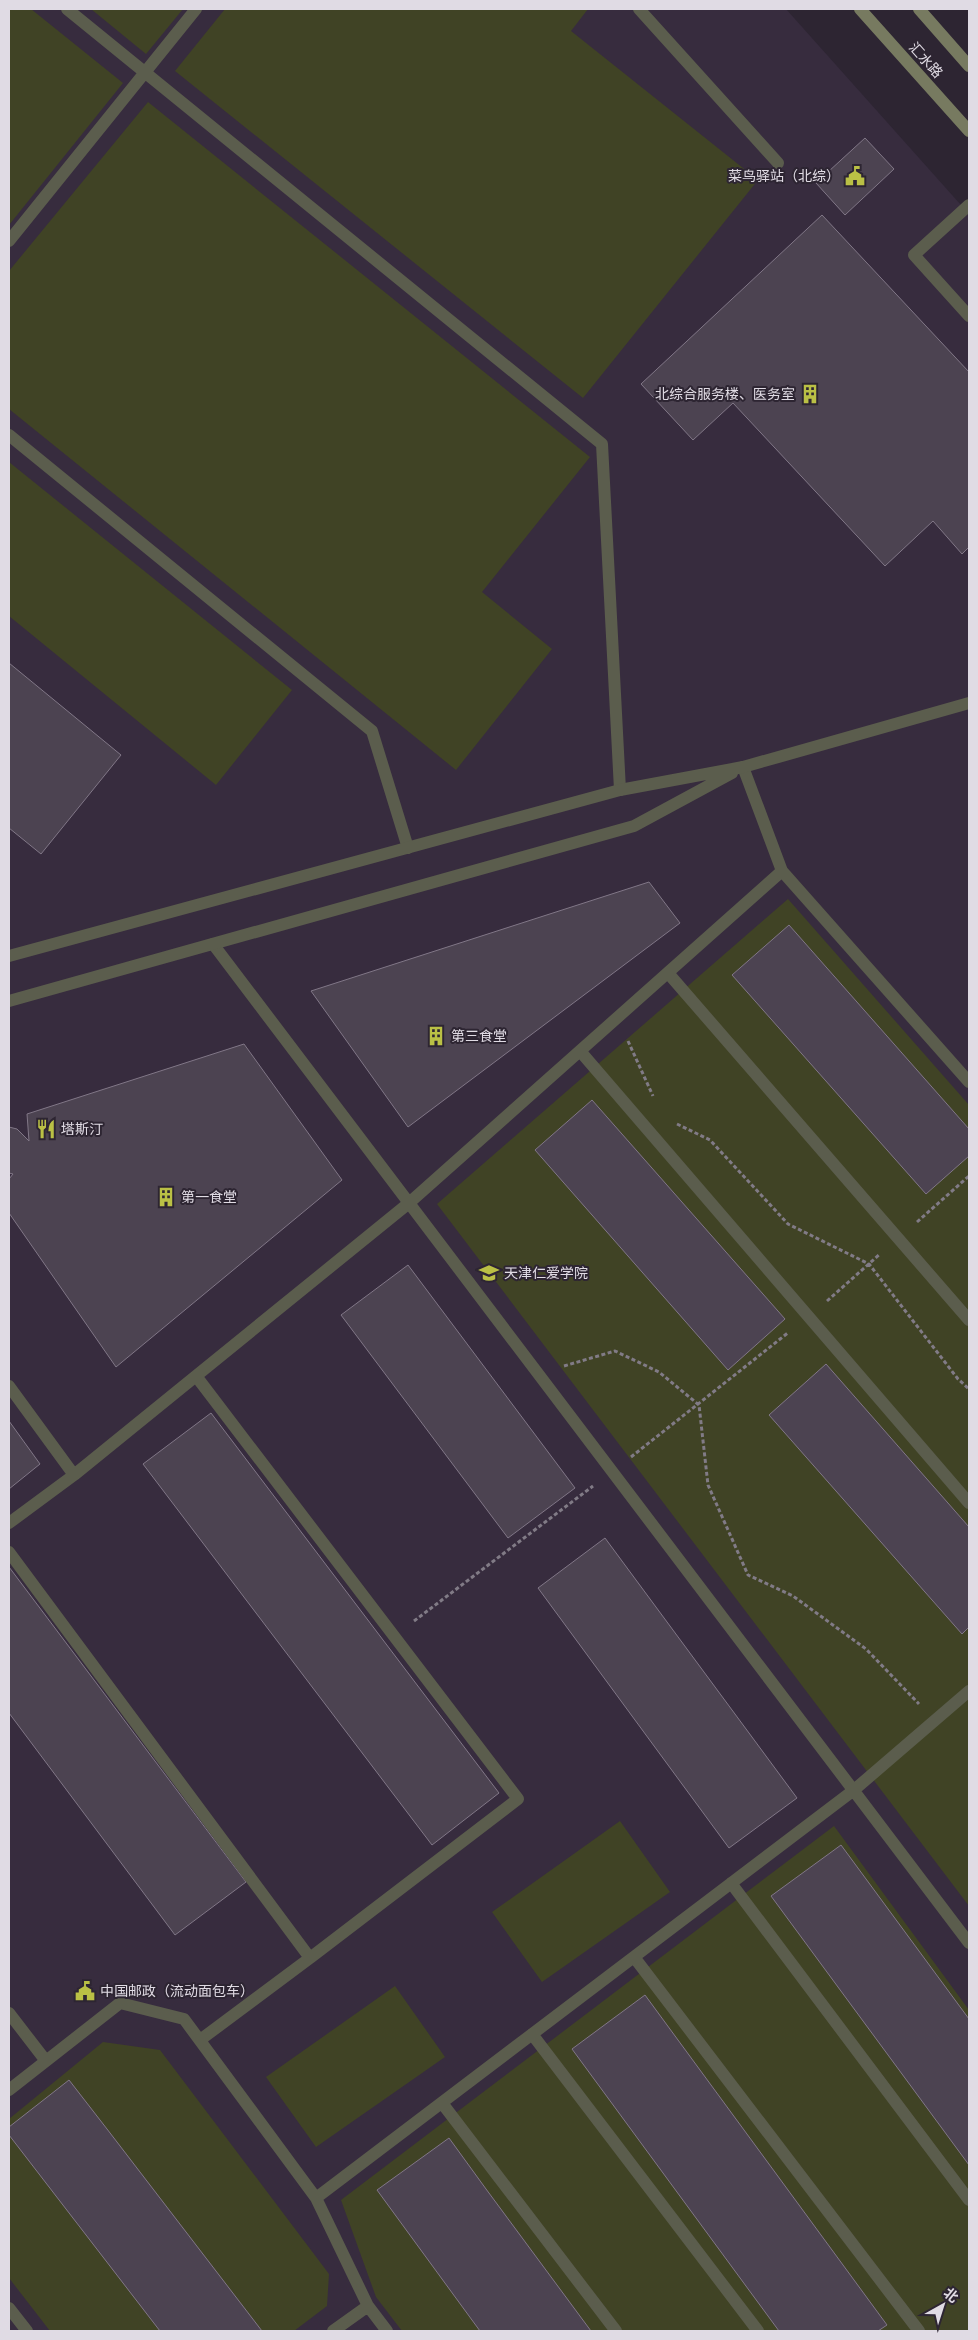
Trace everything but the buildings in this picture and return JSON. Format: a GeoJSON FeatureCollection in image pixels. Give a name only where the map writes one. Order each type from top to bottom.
{"type":"FeatureCollection","features":[{"type":"Feature","properties":{"kind":"street"},"geometry":{"type":"LineString","coordinates":[[67,9],[602,444],[620,790]]}},
{"type":"Feature","properties":{"kind":"street"},"geometry":{"type":"LineString","coordinates":[[9,241],[196,9]]}},
{"type":"Feature","properties":{"kind":"street"},"geometry":{"type":"LineString","coordinates":[[639,9],[778,163]]}},
{"type":"Feature","properties":{"kind":"street","name":"汇水路"},"geometry":{"type":"LineString","coordinates":[[860,9],[969,131]]}},
{"type":"Feature","properties":{"kind":"street","name":"汇水路"},"geometry":{"type":"LineString","coordinates":[[919,9],[969,66]]}},
{"type":"Feature","properties":{"kind":"street"},"geometry":{"type":"LineString","coordinates":[[969,205],[914,254],[969,316]]}},
{"type":"Feature","properties":{"kind":"street"},"geometry":{"type":"LineString","coordinates":[[9,436],[372,731],[408,848]]}},
{"type":"Feature","properties":{"kind":"street"},"geometry":{"type":"LineString","coordinates":[[9,956],[620,790],[743,767],[969,703]]}},
{"type":"Feature","properties":{"kind":"street"},"geometry":{"type":"LineString","coordinates":[[743,767],[782,871],[969,1082]]}},
{"type":"Feature","properties":{"kind":"street"},"geometry":{"type":"LineString","coordinates":[[9,1001],[634,826],[743,767]]}},
{"type":"Feature","properties":{"kind":"street"},"geometry":{"type":"LineString","coordinates":[[9,1523],[74,1475],[410,1203],[782,871]]}},
{"type":"Feature","properties":{"kind":"street"},"geometry":{"type":"LineString","coordinates":[[213,944],[969,1943]]}},
{"type":"Feature","properties":{"kind":"street"},"geometry":{"type":"LineString","coordinates":[[668,973],[969,1320]]}},
{"type":"Feature","properties":{"kind":"street"},"geometry":{"type":"LineString","coordinates":[[580,1051],[969,1503]]}},
{"type":"Feature","properties":{"kind":"street"},"geometry":{"type":"LineString","coordinates":[[196,1376],[518,1799],[200,2040]]}},
{"type":"Feature","properties":{"kind":"street"},"geometry":{"type":"LineString","coordinates":[[9,1386],[74,1475]]}},
{"type":"Feature","properties":{"kind":"street"},"geometry":{"type":"LineString","coordinates":[[9,1552],[310,1958]]}},
{"type":"Feature","properties":{"kind":"street"},"geometry":{"type":"LineString","coordinates":[[316,2198],[854,1790],[969,1691]]}},
{"type":"Feature","properties":{"kind":"street"},"geometry":{"type":"LineString","coordinates":[[731,1883],[969,2200]]}},
{"type":"Feature","properties":{"kind":"street"},"geometry":{"type":"LineString","coordinates":[[634,1957],[919,2331]]}},
{"type":"Feature","properties":{"kind":"street"},"geometry":{"type":"LineString","coordinates":[[9,2090],[120,2003],[184,2019],[316,2198],[368,2306],[388,2331]]}},
{"type":"Feature","properties":{"kind":"street"},"geometry":{"type":"LineString","coordinates":[[9,2013],[46,2061]]}},
{"type":"Feature","properties":{"kind":"street"},"geometry":{"type":"LineString","coordinates":[[532,2034],[758,2331]]}},
{"type":"Feature","properties":{"kind":"street"},"geometry":{"type":"LineString","coordinates":[[442,2103],[616,2331]]}},
{"type":"Feature","properties":{"kind":"street"},"geometry":{"type":"LineString","coordinates":[[333,2331],[368,2306]]}},
{"type":"Feature","properties":{"kind":"street"},"geometry":{"type":"LineString","coordinates":[[9,2308],[26,2331]]}},
{"type":"Feature","properties":{"kind":"path"},"geometry":{"type":"LineString","coordinates":[[617,1018],[654,1099]]}},
{"type":"Feature","properties":{"kind":"path"},"geometry":{"type":"LineString","coordinates":[[671,1121],[710,1140],[788,1224],[869,1264],[958,1379],[969,1389]]}},
{"type":"Feature","properties":{"kind":"path"},"geometry":{"type":"LineString","coordinates":[[394,1636],[699,1405],[809,1316],[969,1176]]}},
{"type":"Feature","properties":{"kind":"path"},"geometry":{"type":"LineString","coordinates":[[539,1374],[615,1351],[659,1372],[699,1405],[708,1485],[748,1575],[793,1596],[866,1649],[935,1721]]}},
{"type":"Feature","properties":{"kind":"shaded area","name":"天津仁爱学院"},"geometry":{"type":"Polygon","coordinates":[[[9,9],[786,9],[969,214],[969,2331],[9,2331],[9,9]]]}},
{"type":"Feature","properties":{"kind":"green space"},"geometry":{"type":"Polygon","coordinates":[[[9,9],[31,9],[123,83],[9,225],[9,9]]]}},
{"type":"Feature","properties":{"kind":"green space"},"geometry":{"type":"Polygon","coordinates":[[[91,9],[183,9],[146,54],[91,9]]]}},
{"type":"Feature","properties":{"kind":"green space"},"geometry":{"type":"Polygon","coordinates":[[[225,9],[588,9],[571,31],[758,180],[583,398],[175,71],[225,9]]]}},
{"type":"Feature","properties":{"kind":"green space"},"geometry":{"type":"Polygon","coordinates":[[[148,102],[590,457],[482,592],[552,649],[456,770],[9,409],[9,271],[148,102]]]}},
{"type":"Feature","properties":{"kind":"green space"},"geometry":{"type":"Polygon","coordinates":[[[9,462],[292,690],[216,785],[9,616],[9,462]]]}},
{"type":"Feature","properties":{"kind":"green space"},"geometry":{"type":"Polygon","coordinates":[[[788,899],[969,1105],[969,1906],[437,1204],[788,899]]]}},
{"type":"Feature","properties":{"kind":"green space"},"geometry":{"type":"Polygon","coordinates":[[[620,1821],[670,1892],[542,1982],[492,1912],[620,1821]]]}},
{"type":"Feature","properties":{"kind":"green space"},"geometry":{"type":"Polygon","coordinates":[[[834,1826],[969,2010],[969,2331],[402,2331],[376,2297],[341,2200],[834,1826]]]}},
{"type":"Feature","properties":{"kind":"green space"},"geometry":{"type":"Polygon","coordinates":[[[395,1986],[445,2057],[316,2147],[266,2077],[395,1986]]]}},
{"type":"Feature","properties":{"kind":"green space"},"geometry":{"type":"Polygon","coordinates":[[[103,2042],[160,2050],[329,2274],[327,2306],[294,2331],[50,2331],[9,2278],[9,2119],[103,2042]]]}},
{"type":"Feature","properties":{"kind":"place","name":"菜鸟驿站（北综）"},"geometry":{"type":"Point","coordinates":[855,176]}},
{"type":"Feature","properties":{"kind":"place","name":"北综合服务楼、医务室"},"geometry":{"type":"Point","coordinates":[810,394]}},
{"type":"Feature","properties":{"kind":"place","name":"第三食堂"},"geometry":{"type":"Point","coordinates":[436,1036]}},
{"type":"Feature","properties":{"kind":"place","name":"塔斯汀"},"geometry":{"type":"Point","coordinates":[46,1129]}},
{"type":"Feature","properties":{"kind":"place","name":"第一食堂"},"geometry":{"type":"Point","coordinates":[166,1197]}},
{"type":"Feature","properties":{"kind":"place","name":"天津仁爱学院"},"geometry":{"type":"Point","coordinates":[489,1273]}},
{"type":"Feature","properties":{"kind":"place","name":"中国邮政（流动面包车）"},"geometry":{"type":"Point","coordinates":[85,1991]}}]}
